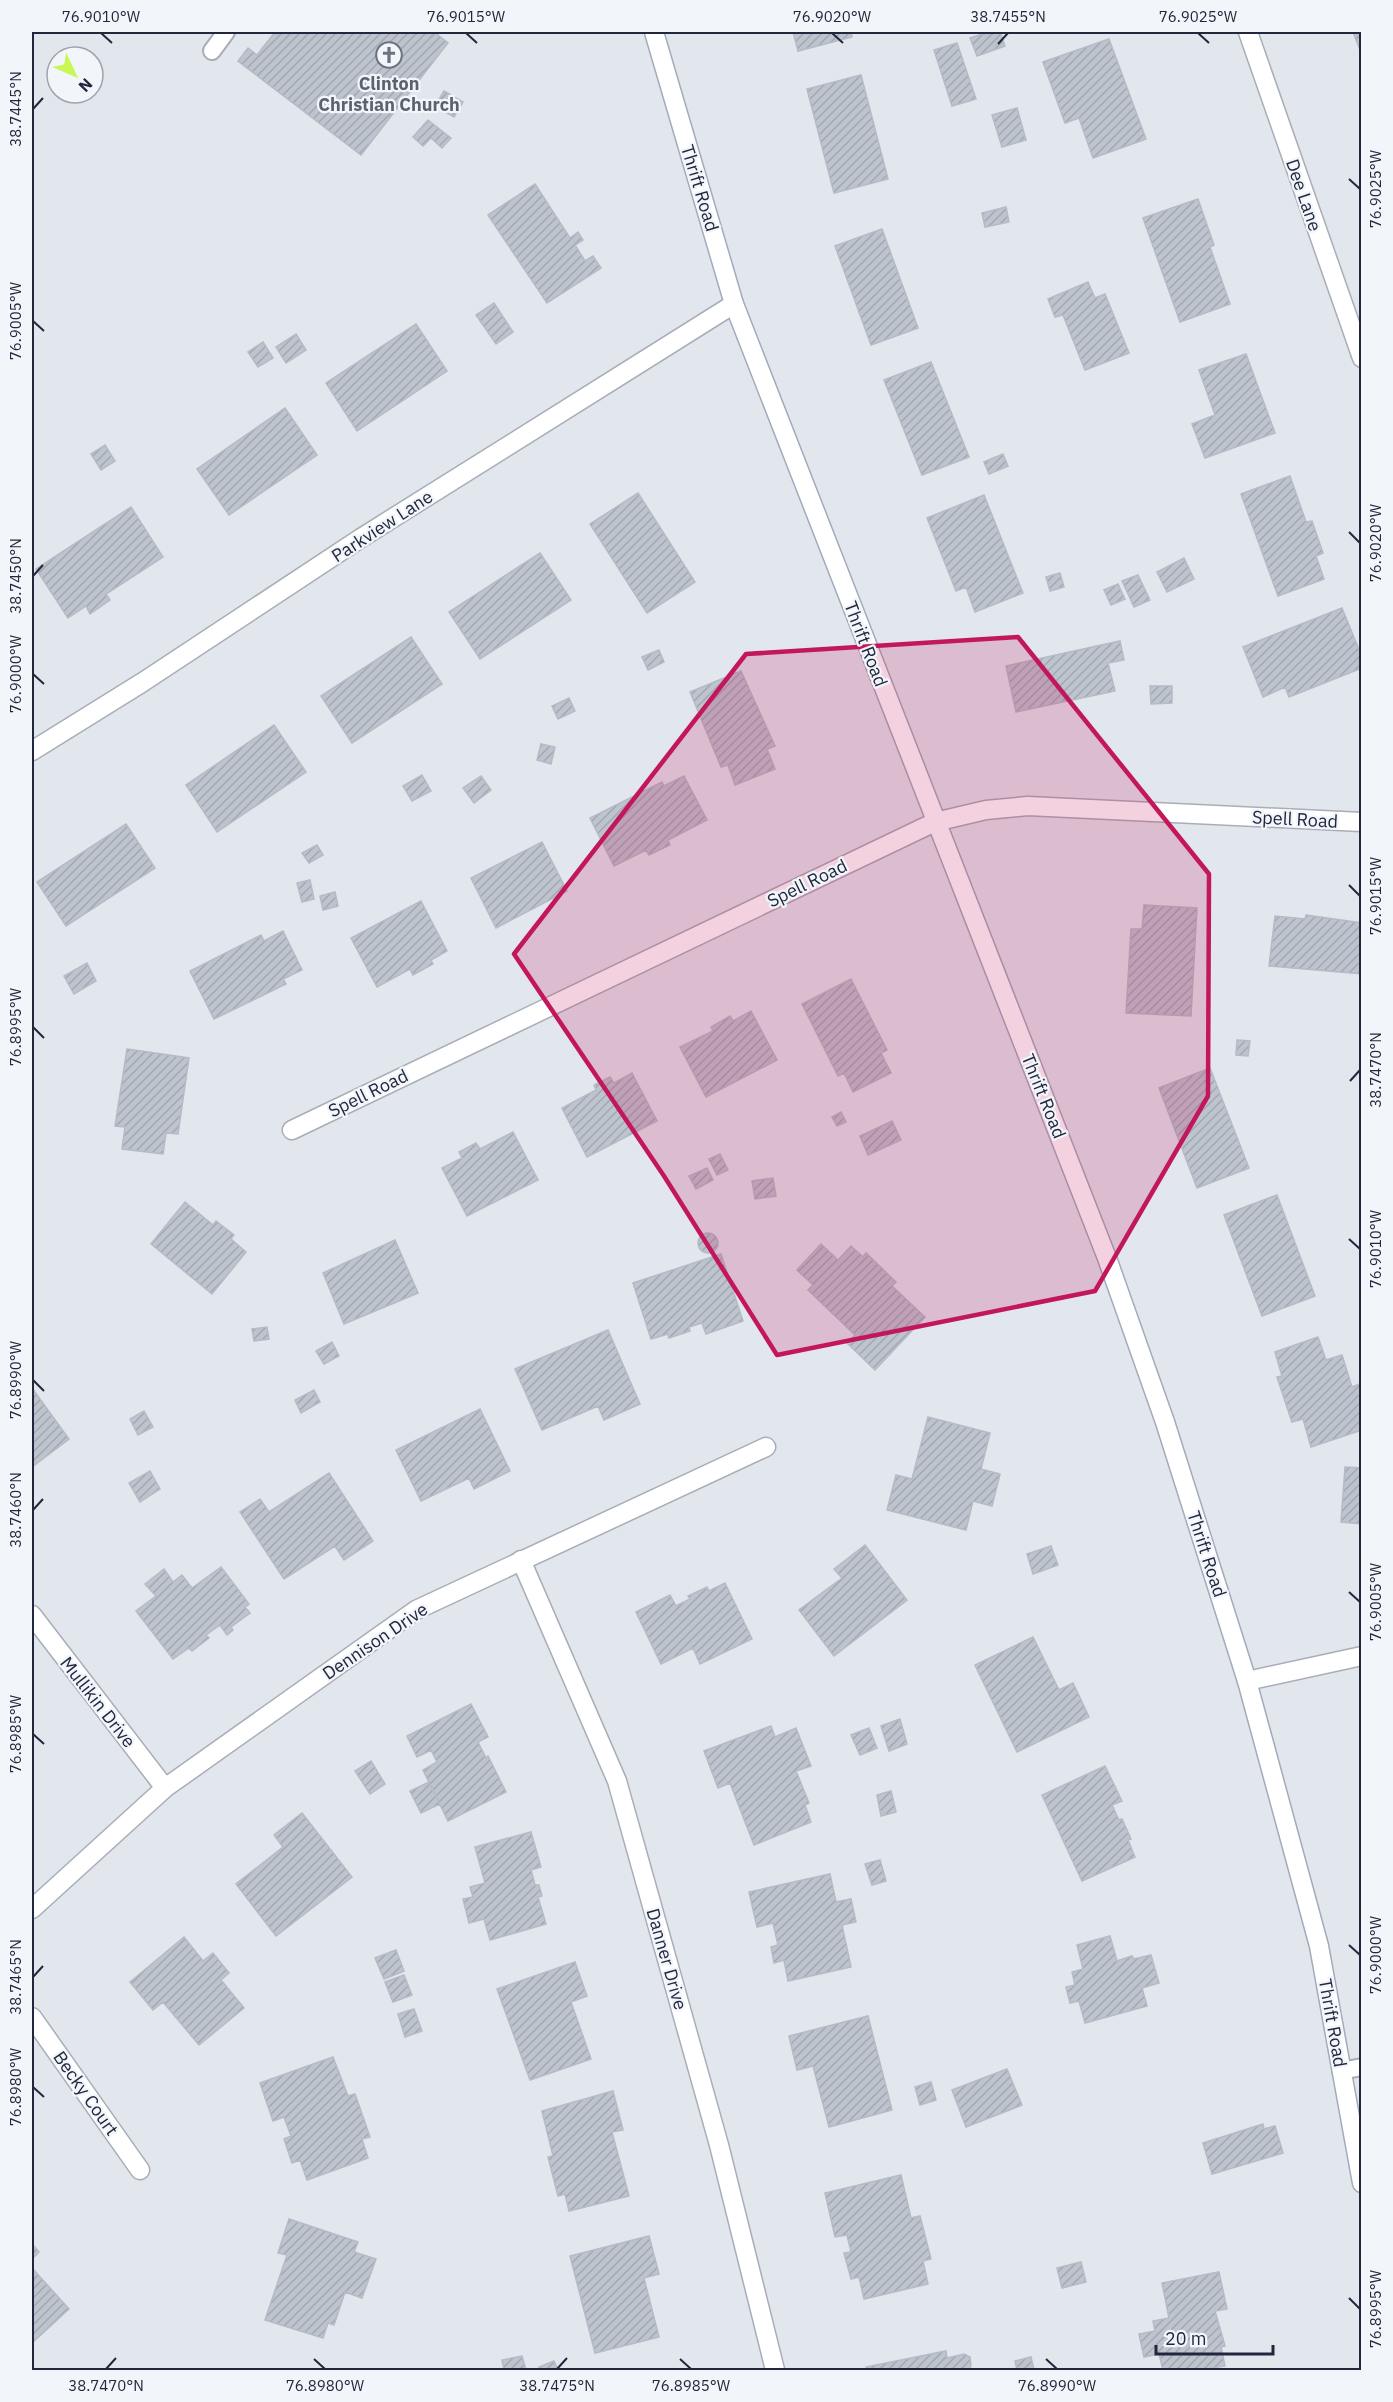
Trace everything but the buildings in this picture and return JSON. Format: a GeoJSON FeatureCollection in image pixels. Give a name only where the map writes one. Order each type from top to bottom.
{"type":"FeatureCollection","features":[{"type":"Feature","properties":{"kind":"street","name":"Thrift Road"},"geometry":{"type":"LineString","coordinates":[[654,32],[734,304],[1107,1258],[1165,1422],[1247,1681],[1319,1947],[1362,2183]]}},
{"type":"Feature","properties":{"kind":"street","name":"Dee Lane"},"geometry":{"type":"LineString","coordinates":[[1248,32],[1362,358]]}},
{"type":"Feature","properties":{"kind":"street","name":"Parkview Lane"},"geometry":{"type":"LineString","coordinates":[[32,751],[361,538],[734,304]]}},
{"type":"Feature","properties":{"kind":"street","name":"Spell Road"},"geometry":{"type":"LineString","coordinates":[[292,1130],[935,822],[986,810],[1028,806],[1362,822]]}},
{"type":"Feature","properties":{"kind":"street","name":"Dennison Drive"},"geometry":{"type":"LineString","coordinates":[[32,1909],[165,1788],[416,1610],[766,1447]]}},
{"type":"Feature","properties":{"kind":"street","name":"Danner Drive"},"geometry":{"type":"LineString","coordinates":[[521,1560],[617,1781],[719,2145],[775,2370]]}},
{"type":"Feature","properties":{"kind":"street","name":"Mullikin Drive"},"geometry":{"type":"LineString","coordinates":[[32,1615],[165,1788]]}},
{"type":"Feature","properties":{"kind":"street"},"geometry":{"type":"LineString","coordinates":[[1247,1681],[1362,1656]]}},
{"type":"Feature","properties":{"kind":"street","name":"Becky Court"},"geometry":{"type":"LineString","coordinates":[[32,2017],[140,2170]]}},
{"type":"Feature","properties":{"kind":"lane"},"geometry":{"type":"LineString","coordinates":[[212,51],[226,32]]}},
{"type":"Feature","properties":{"kind":"lane"},"geometry":{"type":"LineString","coordinates":[[1341,2071],[1362,2067]]}},
{"type":"Feature","properties":{"kind":"highlighted area"},"geometry":{"type":"Polygon","coordinates":[[[1018,637],[1209,874],[1208,1096],[1095,1291],[777,1355],[664,1176],[514,954],[746,654],[1018,637]]]}},
{"type":"Feature","properties":{"kind":"place","name":"Clinton Christian Church"},"geometry":{"type":"Point","coordinates":[389,55]}}]}
